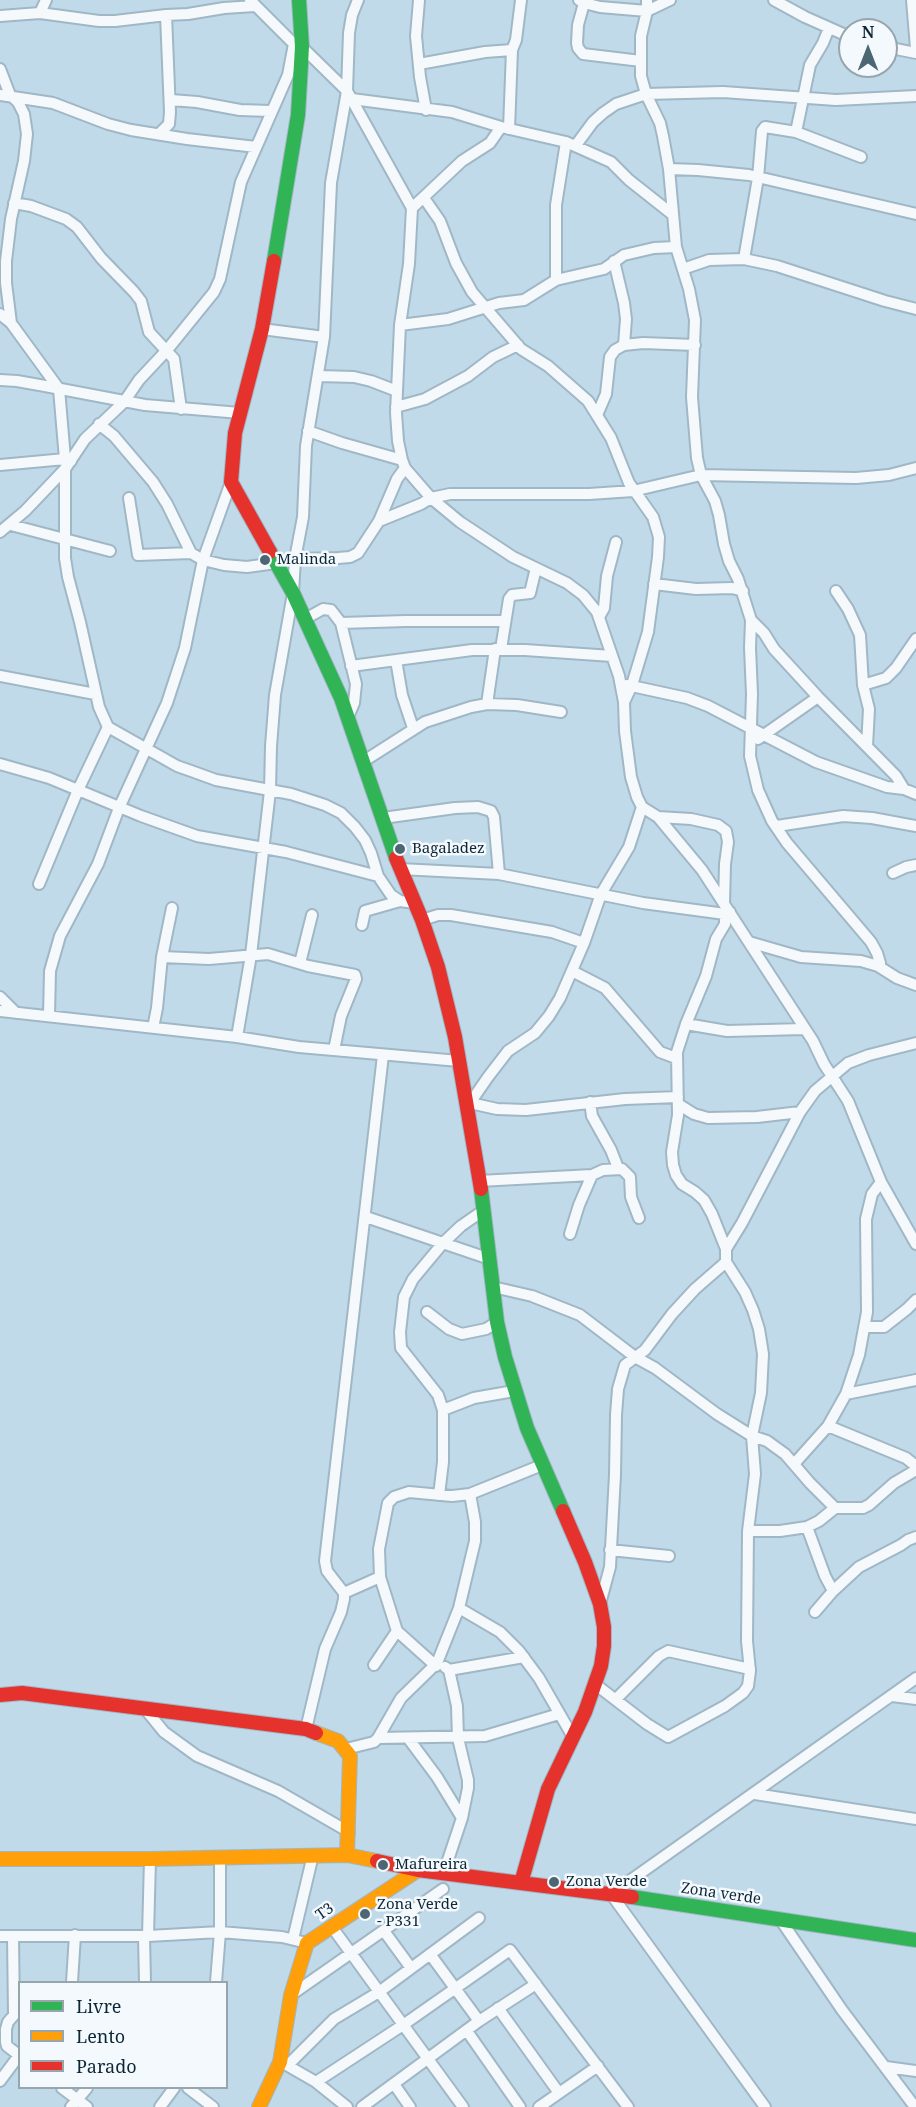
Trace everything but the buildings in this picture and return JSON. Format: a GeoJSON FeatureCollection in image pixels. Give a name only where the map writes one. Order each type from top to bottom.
{"type":"FeatureCollection","features":[{"type":"Feature","properties":{"kind":"street"},"geometry":{"type":"LineString","coordinates":[[40,13],[46,0]]}},
{"type":"Feature","properties":{"kind":"street"},"geometry":{"type":"LineString","coordinates":[[49,1016],[50,971],[60,936],[98,864],[118,808],[167,703],[185,648],[203,560],[231,482],[235,433],[262,329],[298,115],[299,0]]}},
{"type":"Feature","properties":{"kind":"street"},"geometry":{"type":"LineString","coordinates":[[237,1037],[252,955],[270,791],[275,695],[293,593],[295,559],[303,517],[308,431],[324,337],[331,183],[350,95],[349,33],[352,15],[358,0]]}},
{"type":"Feature","properties":{"kind":"street"},"geometry":{"type":"LineString","coordinates":[[419,0],[416,36],[426,110]]}},
{"type":"Feature","properties":{"kind":"street"},"geometry":{"type":"LineString","coordinates":[[412,208],[462,161],[490,143],[505,128],[512,50],[520,17],[521,0]]}},
{"type":"Feature","properties":{"kind":"street"},"geometry":{"type":"LineString","coordinates":[[641,61],[583,54],[577,43],[581,2],[647,5],[670,0]]}},
{"type":"Feature","properties":{"kind":"street"},"geometry":{"type":"LineString","coordinates":[[774,0],[838,32]]}},
{"type":"Feature","properties":{"kind":"street"},"geometry":{"type":"LineString","coordinates":[[912,0],[916,48]]}},
{"type":"Feature","properties":{"kind":"street"},"geometry":{"type":"LineString","coordinates":[[0,16],[40,13],[99,21],[188,14],[252,3],[350,95],[412,208],[409,264],[400,325],[396,407],[398,441],[404,464],[430,498],[483,538],[513,557],[567,583],[583,595],[597,612],[624,702],[625,731],[636,797],[642,807],[658,817],[702,870],[804,1029],[832,1077],[840,1086],[853,1111],[881,1182],[916,1244]]}},
{"type":"Feature","properties":{"kind":"street"},"geometry":{"type":"LineString","coordinates":[[647,5],[642,36],[641,76],[646,94],[660,123],[669,169],[676,247],[695,320],[693,414],[697,458],[701,475],[720,515],[724,544],[743,591],[751,620],[752,769],[765,808],[787,843],[871,942],[880,963],[878,966]]}},
{"type":"Feature","properties":{"kind":"street"},"geometry":{"type":"LineString","coordinates":[[159,134],[169,124],[171,100],[166,15]]}},
{"type":"Feature","properties":{"kind":"street"},"geometry":{"type":"LineString","coordinates":[[796,132],[810,65],[829,28]]}},
{"type":"Feature","properties":{"kind":"street"},"geometry":{"type":"LineString","coordinates":[[3,528],[67,463],[99,424],[124,402],[139,380],[206,304],[220,279],[241,182],[288,75],[298,46]]}},
{"type":"Feature","properties":{"kind":"street"},"geometry":{"type":"LineString","coordinates":[[898,49],[916,53]]}},
{"type":"Feature","properties":{"kind":"street"},"geometry":{"type":"LineString","coordinates":[[418,64],[484,52],[512,50]]}},
{"type":"Feature","properties":{"kind":"street"},"geometry":{"type":"LineString","coordinates":[[0,69],[5,95]]}},
{"type":"Feature","properties":{"kind":"street"},"geometry":{"type":"LineString","coordinates":[[556,280],[556,205],[571,144],[603,113],[616,104],[646,94],[766,93],[836,100],[916,96]]}},
{"type":"Feature","properties":{"kind":"street"},"geometry":{"type":"LineString","coordinates":[[5,95],[53,103],[108,124],[159,134],[256,147]]}},
{"type":"Feature","properties":{"kind":"street"},"geometry":{"type":"LineString","coordinates":[[5,95],[18,102],[24,114],[27,134],[24,161],[14,203],[6,270],[10,323]]}},
{"type":"Feature","properties":{"kind":"street"},"geometry":{"type":"LineString","coordinates":[[350,95],[426,110],[452,112],[571,144],[611,162],[629,180],[672,214]]}},
{"type":"Feature","properties":{"kind":"street"},"geometry":{"type":"LineString","coordinates":[[171,100],[240,110],[271,111]]}},
{"type":"Feature","properties":{"kind":"street"},"geometry":{"type":"LineString","coordinates":[[744,259],[758,178],[762,131],[765,127],[796,132],[861,157]]}},
{"type":"Feature","properties":{"kind":"street"},"geometry":{"type":"LineString","coordinates":[[669,169],[725,172],[758,178],[916,214]]}},
{"type":"Feature","properties":{"kind":"street"},"geometry":{"type":"LineString","coordinates":[[424,198],[440,221],[456,263],[472,292],[518,345],[548,366],[588,401],[610,438],[633,491],[653,517],[658,528],[658,557],[648,632],[632,685],[624,702]]}},
{"type":"Feature","properties":{"kind":"street"},"geometry":{"type":"LineString","coordinates":[[14,203],[50,212],[77,227],[101,258],[141,301],[149,332],[174,359],[181,410]]}},
{"type":"Feature","properties":{"kind":"street"},"geometry":{"type":"LineString","coordinates":[[400,325],[448,320],[499,303],[524,300],[556,280],[604,269],[624,255],[640,250],[676,247]]}},
{"type":"Feature","properties":{"kind":"street"},"geometry":{"type":"LineString","coordinates":[[683,269],[709,260],[744,259],[777,266],[916,309]]}},
{"type":"Feature","properties":{"kind":"street"},"geometry":{"type":"LineString","coordinates":[[614,261],[626,319],[624,345]]}},
{"type":"Feature","properties":{"kind":"street"},"geometry":{"type":"LineString","coordinates":[[0,314],[10,323],[59,389],[67,463],[65,540],[68,577],[95,694],[108,727],[177,766],[216,780],[311,800],[341,813],[365,840],[378,876],[391,895],[407,902],[422,920],[438,967],[469,1104],[497,1322],[514,1391],[542,1465],[585,1562],[600,1604],[604,1627],[601,1666],[585,1712],[548,1789],[521,1883],[418,1870],[347,1855],[0,1859]]}},
{"type":"Feature","properties":{"kind":"street"},"geometry":{"type":"LineString","coordinates":[[262,329],[324,337]]}},
{"type":"Feature","properties":{"kind":"street"},"geometry":{"type":"LineString","coordinates":[[597,415],[606,394],[610,357],[615,350],[624,345],[654,342],[695,345]]}},
{"type":"Feature","properties":{"kind":"street"},"geometry":{"type":"LineString","coordinates":[[396,407],[425,399],[468,376],[493,357],[518,345]]}},
{"type":"Feature","properties":{"kind":"street"},"geometry":{"type":"LineString","coordinates":[[319,376],[354,377],[397,391]]}},
{"type":"Feature","properties":{"kind":"street"},"geometry":{"type":"LineString","coordinates":[[0,380],[181,410],[240,413]]}},
{"type":"Feature","properties":{"kind":"street"},"geometry":{"type":"LineString","coordinates":[[99,424],[114,436],[153,482],[167,504],[191,553]]}},
{"type":"Feature","properties":{"kind":"street"},"geometry":{"type":"LineString","coordinates":[[308,431],[404,464]]}},
{"type":"Feature","properties":{"kind":"street"},"geometry":{"type":"LineString","coordinates":[[0,465],[67,463]]}},
{"type":"Feature","properties":{"kind":"street"},"geometry":{"type":"LineString","coordinates":[[295,559],[318,560],[350,557],[358,553],[378,521],[404,464]]}},
{"type":"Feature","properties":{"kind":"street"},"geometry":{"type":"LineString","coordinates":[[378,521],[421,504],[430,498],[450,494],[589,494],[633,491],[701,475],[856,478],[889,475],[916,468]]}},
{"type":"Feature","properties":{"kind":"street"},"geometry":{"type":"LineString","coordinates":[[231,482],[293,593],[348,717],[400,869],[407,902]]}},
{"type":"Feature","properties":{"kind":"street"},"geometry":{"type":"LineString","coordinates":[[129,498],[138,555],[191,553],[203,560],[246,567],[276,563]]}},
{"type":"Feature","properties":{"kind":"street"},"geometry":{"type":"LineString","coordinates":[[3,528],[65,540],[110,552]]}},
{"type":"Feature","properties":{"kind":"street"},"geometry":{"type":"LineString","coordinates":[[599,617],[604,608],[607,576],[616,542]]}},
{"type":"Feature","properties":{"kind":"street"},"geometry":{"type":"LineString","coordinates":[[487,704],[509,599],[513,595],[530,593],[536,568]]}},
{"type":"Feature","properties":{"kind":"street"},"geometry":{"type":"LineString","coordinates":[[654,584],[696,589],[732,588],[743,591]]}},
{"type":"Feature","properties":{"kind":"street"},"geometry":{"type":"LineString","coordinates":[[836,591],[860,635],[863,685],[869,709],[867,746]]}},
{"type":"Feature","properties":{"kind":"street"},"geometry":{"type":"LineString","coordinates":[[305,619],[323,609],[331,610],[341,623],[356,684],[356,693],[348,717]]}},
{"type":"Feature","properties":{"kind":"street"},"geometry":{"type":"LineString","coordinates":[[751,620],[789,667],[896,776],[904,789]]}},
{"type":"Feature","properties":{"kind":"street"},"geometry":{"type":"LineString","coordinates":[[341,623],[505,621]]}},
{"type":"Feature","properties":{"kind":"street"},"geometry":{"type":"LineString","coordinates":[[863,685],[886,678],[896,668],[916,639]]}},
{"type":"Feature","properties":{"kind":"street"},"geometry":{"type":"LineString","coordinates":[[351,666],[472,650],[498,649],[612,656]]}},
{"type":"Feature","properties":{"kind":"street"},"geometry":{"type":"LineString","coordinates":[[396,660],[402,694],[413,728]]}},
{"type":"Feature","properties":{"kind":"street"},"geometry":{"type":"LineString","coordinates":[[0,676],[95,694]]}},
{"type":"Feature","properties":{"kind":"street"},"geometry":{"type":"LineString","coordinates":[[620,685],[632,685],[687,698],[838,771],[916,794]]}},
{"type":"Feature","properties":{"kind":"street"},"geometry":{"type":"LineString","coordinates":[[751,744],[818,697]]}},
{"type":"Feature","properties":{"kind":"street"},"geometry":{"type":"LineString","coordinates":[[364,761],[425,722],[487,704],[517,705],[561,712]]}},
{"type":"Feature","properties":{"kind":"street"},"geometry":{"type":"LineString","coordinates":[[39,884],[78,790],[108,727]]}},
{"type":"Feature","properties":{"kind":"street"},"geometry":{"type":"LineString","coordinates":[[0,764],[49,778],[118,808],[197,836],[286,852],[378,876]]}},
{"type":"Feature","properties":{"kind":"street"},"geometry":{"type":"LineString","coordinates":[[383,818],[462,808],[478,807],[491,811],[494,817],[499,874]]}},
{"type":"Feature","properties":{"kind":"street"},"geometry":{"type":"LineString","coordinates":[[469,1104],[508,1051],[535,1033],[549,1016],[584,943],[601,894],[628,847],[642,807]]}},
{"type":"Feature","properties":{"kind":"street"},"geometry":{"type":"LineString","coordinates":[[777,826],[843,816],[872,818],[916,826]]}},
{"type":"Feature","properties":{"kind":"street"},"geometry":{"type":"LineString","coordinates":[[595,1684],[647,1724],[668,1737],[711,1715],[743,1693],[748,1686],[750,1669],[747,1641],[748,1531],[755,1474],[752,1436],[763,1375],[759,1329],[745,1292],[726,1262],[726,1249],[712,1214],[704,1200],[682,1185],[676,1176],[672,1152],[678,1100],[676,1058],[686,1024],[706,976],[716,939],[725,924],[725,864],[728,842],[726,831],[718,825],[691,819],[658,817]]}},
{"type":"Feature","properties":{"kind":"street"},"geometry":{"type":"LineString","coordinates":[[893,873],[916,866]]}},
{"type":"Feature","properties":{"kind":"street"},"geometry":{"type":"LineString","coordinates":[[400,869],[499,874],[643,903],[726,910]]}},
{"type":"Feature","properties":{"kind":"street"},"geometry":{"type":"LineString","coordinates":[[362,925],[365,911],[407,902]]}},
{"type":"Feature","properties":{"kind":"street"},"geometry":{"type":"LineString","coordinates":[[153,1028],[159,997],[162,957],[172,908]]}},
{"type":"Feature","properties":{"kind":"street"},"geometry":{"type":"LineString","coordinates":[[300,963],[312,915]]}},
{"type":"Feature","properties":{"kind":"street"},"geometry":{"type":"LineString","coordinates":[[422,920],[438,915],[466,917],[552,932],[584,943]]}},
{"type":"Feature","properties":{"kind":"street"},"geometry":{"type":"LineString","coordinates":[[749,942],[801,957],[849,959],[878,966],[897,978],[916,985]]}},
{"type":"Feature","properties":{"kind":"street"},"geometry":{"type":"LineString","coordinates":[[162,957],[209,958],[268,954],[355,975],[356,979],[341,1016],[334,1050]]}},
{"type":"Feature","properties":{"kind":"street"},"geometry":{"type":"LineString","coordinates":[[572,971],[605,988],[660,1052],[676,1058]]}},
{"type":"Feature","properties":{"kind":"street"},"geometry":{"type":"LineString","coordinates":[[0,997],[16,1013]]}},
{"type":"Feature","properties":{"kind":"street"},"geometry":{"type":"LineString","coordinates":[[0,1011],[334,1050],[459,1061]]}},
{"type":"Feature","properties":{"kind":"street"},"geometry":{"type":"LineString","coordinates":[[686,1024],[727,1031],[804,1029]]}},
{"type":"Feature","properties":{"kind":"street"},"geometry":{"type":"LineString","coordinates":[[726,1249],[800,1112],[815,1091],[848,1063],[916,1043]]}},
{"type":"Feature","properties":{"kind":"street"},"geometry":{"type":"LineString","coordinates":[[306,1729],[324,1649],[341,1612],[344,1593],[327,1571],[325,1561],[383,1055]]}},
{"type":"Feature","properties":{"kind":"street"},"geometry":{"type":"LineString","coordinates":[[469,1104],[496,1109],[526,1110],[590,1102],[678,1100],[694,1114],[708,1118],[800,1112]]}},
{"type":"Feature","properties":{"kind":"street"},"geometry":{"type":"LineString","coordinates":[[590,1102],[592,1116],[618,1168]]}},
{"type":"Feature","properties":{"kind":"street"},"geometry":{"type":"LineString","coordinates":[[479,1180],[592,1175],[603,1170],[618,1168],[627,1172],[630,1177],[631,1197],[639,1218]]}},
{"type":"Feature","properties":{"kind":"street"},"geometry":{"type":"LineString","coordinates":[[570,1234],[592,1175]]}},
{"type":"Feature","properties":{"kind":"street"},"geometry":{"type":"LineString","coordinates":[[795,1464],[828,1426],[846,1394],[859,1356],[868,1300],[866,1219],[872,1194],[881,1182]]}},
{"type":"Feature","properties":{"kind":"street"},"geometry":{"type":"LineString","coordinates":[[439,1495],[443,1462],[443,1410],[438,1395],[405,1354],[400,1343],[404,1297],[413,1279],[443,1243],[461,1226],[484,1210]]}},
{"type":"Feature","properties":{"kind":"street"},"geometry":{"type":"LineString","coordinates":[[366,1217],[490,1259]]}},
{"type":"Feature","properties":{"kind":"street"},"geometry":{"type":"LineString","coordinates":[[600,1604],[610,1567],[618,1389],[625,1365],[650,1345],[672,1314],[695,1289],[726,1262]]}},
{"type":"Feature","properties":{"kind":"street"},"geometry":{"type":"LineString","coordinates":[[493,1287],[532,1296],[580,1315],[635,1357],[655,1368],[717,1414],[752,1436],[767,1441],[785,1454],[835,1508]]}},
{"type":"Feature","properties":{"kind":"street"},"geometry":{"type":"LineString","coordinates":[[865,1327],[884,1327],[916,1300]]}},
{"type":"Feature","properties":{"kind":"street"},"geometry":{"type":"LineString","coordinates":[[427,1312],[449,1329],[462,1334],[486,1329],[497,1322]]}},
{"type":"Feature","properties":{"kind":"street"},"geometry":{"type":"LineString","coordinates":[[846,1394],[916,1380]]}},
{"type":"Feature","properties":{"kind":"street"},"geometry":{"type":"LineString","coordinates":[[443,1410],[474,1398],[514,1391]]}},
{"type":"Feature","properties":{"kind":"street"},"geometry":{"type":"LineString","coordinates":[[828,1426],[906,1458],[916,1466]]}},
{"type":"Feature","properties":{"kind":"street"},"geometry":{"type":"LineString","coordinates":[[524,1658],[449,1670],[436,1664],[397,1631],[380,1577],[379,1549],[384,1516],[388,1503],[394,1497],[409,1492],[439,1495],[470,1494],[542,1465]]}},
{"type":"Feature","properties":{"kind":"street"},"geometry":{"type":"LineString","coordinates":[[748,1531],[780,1531],[807,1527],[835,1508],[863,1508],[894,1483],[916,1470]]}},
{"type":"Feature","properties":{"kind":"street"},"geometry":{"type":"LineString","coordinates":[[346,1749],[374,1742],[401,1698],[436,1664],[459,1608],[475,1541],[475,1522],[470,1494]]}},
{"type":"Feature","properties":{"kind":"street"},"geometry":{"type":"LineString","coordinates":[[807,1527],[833,1591]]}},
{"type":"Feature","properties":{"kind":"street"},"geometry":{"type":"LineString","coordinates":[[814,1612],[859,1567],[908,1539],[916,1537]]}},
{"type":"Feature","properties":{"kind":"street"},"geometry":{"type":"LineString","coordinates":[[610,1550],[669,1556]]}},
{"type":"Feature","properties":{"kind":"street"},"geometry":{"type":"LineString","coordinates":[[344,1593],[380,1577]]}},
{"type":"Feature","properties":{"kind":"street"},"geometry":{"type":"LineString","coordinates":[[459,1608],[500,1632],[524,1658],[539,1678],[573,1737]]}},
{"type":"Feature","properties":{"kind":"street"},"geometry":{"type":"LineString","coordinates":[[374,1665],[397,1631]]}},
{"type":"Feature","properties":{"kind":"street"},"geometry":{"type":"LineString","coordinates":[[616,1699],[659,1656],[669,1651],[750,1669]]}},
{"type":"Feature","properties":{"kind":"street"},"geometry":{"type":"LineString","coordinates":[[444,1872],[466,1803],[468,1779],[458,1738],[458,1706],[449,1670]]}},
{"type":"Feature","properties":{"kind":"street"},"geometry":{"type":"LineString","coordinates":[[765,2107],[611,1894],[916,1678]]}},
{"type":"Feature","properties":{"kind":"street"},"geometry":{"type":"LineString","coordinates":[[0,1695],[22,1693],[306,1729],[338,1741],[350,1756],[347,1855]]}},
{"type":"Feature","properties":{"kind":"street"},"geometry":{"type":"LineString","coordinates":[[892,1696],[916,1699]]}},
{"type":"Feature","properties":{"kind":"street"},"geometry":{"type":"LineString","coordinates":[[146,1710],[164,1732],[196,1756],[278,1791],[349,1832]]}},
{"type":"Feature","properties":{"kind":"street"},"geometry":{"type":"LineString","coordinates":[[378,1738],[485,1736],[560,1714]]}},
{"type":"Feature","properties":{"kind":"street"},"geometry":{"type":"LineString","coordinates":[[408,1738],[437,1777],[462,1818]]}},
{"type":"Feature","properties":{"kind":"street"},"geometry":{"type":"LineString","coordinates":[[755,1794],[916,1819]]}},
{"type":"Feature","properties":{"kind":"street"},"geometry":{"type":"LineString","coordinates":[[284,2064],[291,1995],[313,1855]]}},
{"type":"Feature","properties":{"kind":"street"},"geometry":{"type":"LineString","coordinates":[[216,1981],[220,1932],[220,1857]]}},
{"type":"Feature","properties":{"kind":"street"},"geometry":{"type":"LineString","coordinates":[[145,1981],[150,1859]]}},
{"type":"Feature","properties":{"kind":"street","name":"T3"},"geometry":{"type":"LineString","coordinates":[[300,1941],[332,1927],[418,1870]]}},
{"type":"Feature","properties":{"kind":"street","name":"Zona verde"},"geometry":{"type":"LineString","coordinates":[[521,1883],[611,1894],[916,1940]]}},
{"type":"Feature","properties":{"kind":"street"},"geometry":{"type":"LineString","coordinates":[[291,1995],[443,1890]]}},
{"type":"Feature","properties":{"kind":"street"},"geometry":{"type":"LineString","coordinates":[[259,2107],[284,2064],[334,2019],[379,1992],[478,1918]]}},
{"type":"Feature","properties":{"kind":"street"},"geometry":{"type":"LineString","coordinates":[[780,1919],[835,2000],[915,2107]]}},
{"type":"Feature","properties":{"kind":"street"},"geometry":{"type":"LineString","coordinates":[[332,1927],[463,2107]]}},
{"type":"Feature","properties":{"kind":"street"},"geometry":{"type":"LineString","coordinates":[[384,1931],[411,1968]]}},
{"type":"Feature","properties":{"kind":"street"},"geometry":{"type":"LineString","coordinates":[[0,1936],[146,1936],[220,1932],[245,1933],[300,1941]]}},
{"type":"Feature","properties":{"kind":"street"},"geometry":{"type":"LineString","coordinates":[[72,1981],[75,1935]]}},
{"type":"Feature","properties":{"kind":"street"},"geometry":{"type":"LineString","coordinates":[[13,1936],[17,2015],[6,2029],[6,2042],[7,2046],[18,2054]]}},
{"type":"Feature","properties":{"kind":"street"},"geometry":{"type":"LineString","coordinates":[[316,2082],[403,2025],[510,1950],[627,2107]]}},
{"type":"Feature","properties":{"kind":"street"},"geometry":{"type":"LineString","coordinates":[[430,1954],[479,2021]]}},
{"type":"Feature","properties":{"kind":"street"},"geometry":{"type":"LineString","coordinates":[[362,2107],[479,2021],[536,1984]]}},
{"type":"Feature","properties":{"kind":"street"},"geometry":{"type":"LineString","coordinates":[[498,2008],[560,2092]]}},
{"type":"Feature","properties":{"kind":"street"},"geometry":{"type":"LineString","coordinates":[[0,2015],[17,2015]]}},
{"type":"Feature","properties":{"kind":"street"},"geometry":{"type":"LineString","coordinates":[[467,2031],[520,2107]]}},
{"type":"Feature","properties":{"kind":"street"},"geometry":{"type":"LineString","coordinates":[[0,2081],[18,2056]]}},
{"type":"Feature","properties":{"kind":"street"},"geometry":{"type":"LineString","coordinates":[[284,2064],[316,2082],[347,2107]]}},
{"type":"Feature","properties":{"kind":"street"},"geometry":{"type":"LineString","coordinates":[[539,2107],[598,2066]]}},
{"type":"Feature","properties":{"kind":"street"},"geometry":{"type":"LineString","coordinates":[[886,2067],[916,2071]]}},
{"type":"Feature","properties":{"kind":"street"},"geometry":{"type":"LineString","coordinates":[[394,2084],[410,2107]]}},
{"type":"Feature","properties":{"kind":"street"},"geometry":{"type":"LineString","coordinates":[[63,2089],[74,2103],[87,2107]]}},
{"type":"Feature","properties":{"kind":"street"},"geometry":{"type":"LineString","coordinates":[[74,2103],[86,2089]]}},
{"type":"Feature","properties":{"kind":"street"},"geometry":{"type":"LineString","coordinates":[[160,2107],[173,2089]]}},
{"type":"Feature","properties":{"kind":"street"},"geometry":{"type":"LineString","coordinates":[[189,2089],[213,2107]]}},
{"type":"Feature","properties":{"kind":"traffic: fast"},"geometry":{"type":"LineString","coordinates":[[274,261],[298,115],[302,47],[299,0]]}},
{"type":"Feature","properties":{"kind":"traffic: fast"},"geometry":{"type":"LineString","coordinates":[[270,552],[293,593],[341,698],[396,858]]}},
{"type":"Feature","properties":{"kind":"traffic: fast"},"geometry":{"type":"LineString","coordinates":[[481,1189],[497,1322],[505,1357],[527,1428],[563,1511]]}},
{"type":"Feature","properties":{"kind":"traffic: fast"},"geometry":{"type":"LineString","coordinates":[[632,1897],[916,1940]]}},
{"type":"Feature","properties":{"kind":"traffic: slow"},"geometry":{"type":"LineString","coordinates":[[316,1733],[338,1741],[350,1756],[347,1855]]}},
{"type":"Feature","properties":{"kind":"traffic: slow"},"geometry":{"type":"LineString","coordinates":[[0,1859],[347,1855],[377,1861]]}},
{"type":"Feature","properties":{"kind":"traffic: slow"},"geometry":{"type":"LineString","coordinates":[[259,2107],[280,2062],[291,1995],[307,1943],[418,1870]]}},
{"type":"Feature","properties":{"kind":"traffic: jam"},"geometry":{"type":"LineString","coordinates":[[270,552],[231,482],[235,433],[262,329],[274,261]]}},
{"type":"Feature","properties":{"kind":"traffic: jam"},"geometry":{"type":"LineString","coordinates":[[396,858],[422,920],[438,967],[455,1037],[481,1189]]}},
{"type":"Feature","properties":{"kind":"traffic: jam"},"geometry":{"type":"LineString","coordinates":[[521,1883],[548,1789],[585,1712],[601,1666],[604,1646],[604,1627],[600,1604],[563,1511]]}},
{"type":"Feature","properties":{"kind":"traffic: jam"},"geometry":{"type":"LineString","coordinates":[[0,1695],[22,1693],[306,1729],[316,1733]]}},
{"type":"Feature","properties":{"kind":"traffic: jam"},"geometry":{"type":"LineString","coordinates":[[377,1861],[418,1870],[632,1897]]}},
{"type":"Feature","properties":{"kind":"place","name":"Malinda"},"geometry":{"type":"Point","coordinates":[265,560]}},
{"type":"Feature","properties":{"kind":"place","name":"Bagaladez"},"geometry":{"type":"Point","coordinates":[400,849]}},
{"type":"Feature","properties":{"kind":"place","name":"Mafureira"},"geometry":{"type":"Point","coordinates":[383,1865]}},
{"type":"Feature","properties":{"kind":"place","name":"Zona Verde"},"geometry":{"type":"Point","coordinates":[554,1882]}},
{"type":"Feature","properties":{"kind":"place","name":"Zona Verde - P331"},"geometry":{"type":"Point","coordinates":[365,1914]}}]}
